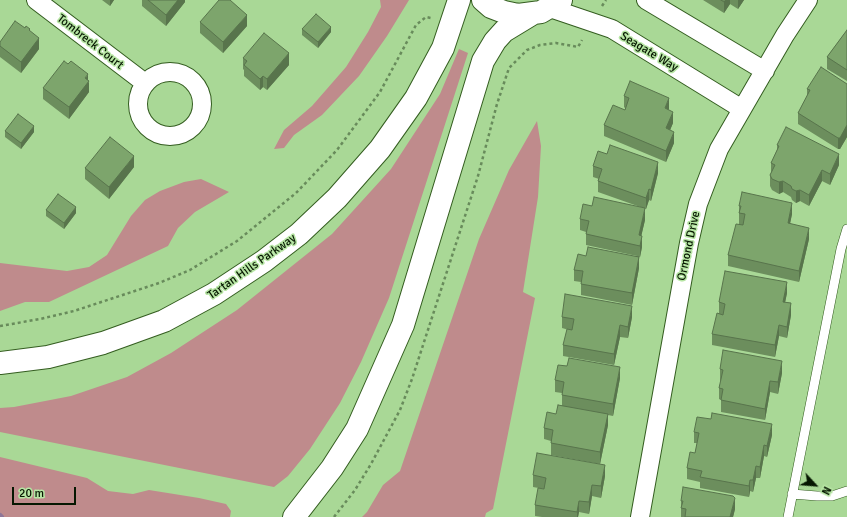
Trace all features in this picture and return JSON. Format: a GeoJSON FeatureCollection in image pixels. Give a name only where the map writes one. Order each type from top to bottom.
{"type":"FeatureCollection","features":[{"type":"Feature","properties":{"kind":"street","name":"Tombreck Court"},"geometry":{"type":"LineString","coordinates":[[36,0],[145,83]]}},
{"type":"Feature","properties":{"kind":"street","name":"Tartan Hills Parkway"},"geometry":{"type":"LineString","coordinates":[[0,363],[48,357],[103,343],[164,322],[214,294],[264,261],[299,234],[337,198],[380,150],[416,98],[434,65],[451,28],[459,0]]}},
{"type":"Feature","properties":{"kind":"street"},"geometry":{"type":"LineString","coordinates":[[483,0],[491,7],[518,15],[548,7]]}},
{"type":"Feature","properties":{"kind":"street"},"geometry":{"type":"LineString","coordinates":[[646,0],[765,71]]}},
{"type":"Feature","properties":{"kind":"street","name":"Ormond Drive"},"geometry":{"type":"LineString","coordinates":[[640,517],[689,243],[698,204],[719,149],[808,0]]}},
{"type":"Feature","properties":{"kind":"street"},"geometry":{"type":"LineString","coordinates":[[294,517],[332,468],[357,429],[386,366],[403,325],[479,72],[489,50],[504,31],[548,7]]}},
{"type":"Feature","properties":{"kind":"street","name":"Seagate Way"},"geometry":{"type":"LineString","coordinates":[[548,7],[593,22],[627,38],[742,109]]}},
{"type":"Feature","properties":{"kind":"lane"},"geometry":{"type":"LineString","coordinates":[[788,517],[841,249],[847,229]]}},
{"type":"Feature","properties":{"kind":"lane"},"geometry":{"type":"LineString","coordinates":[[792,494],[832,496],[847,491]]}},
{"type":"Feature","properties":{"kind":"path"},"geometry":{"type":"LineString","coordinates":[[334,517],[355,490],[375,458],[400,410],[412,379],[478,176],[502,89],[512,65],[527,50],[540,45],[556,43],[578,47],[606,0]]}},
{"type":"Feature","properties":{"kind":"path"},"geometry":{"type":"LineString","coordinates":[[0,326],[40,320],[124,295],[190,270],[214,256],[296,193],[337,150],[380,92],[419,22],[426,17],[451,28]]}},
{"type":"Feature","properties":{"kind":"path"},"geometry":{"type":"LineString","coordinates":[[489,50],[512,65]]}},
{"type":"Feature","properties":{"kind":"shaded area"},"geometry":{"type":"Polygon","coordinates":[[[380,0],[409,0],[387,36],[359,76],[322,115],[294,135],[284,148],[274,149],[284,130],[312,106],[346,67],[368,32],[381,7],[380,0]]]}},
{"type":"Feature","properties":{"kind":"shaded area"},"geometry":{"type":"Polygon","coordinates":[[[459,49],[468,53],[389,298],[361,362],[340,403],[310,449],[288,476],[274,487],[0,432],[0,408],[14,407],[71,396],[127,377],[171,353],[237,310],[332,234],[391,169],[440,94],[459,49]]]}},
{"type":"Feature","properties":{"kind":"shaded area"},"geometry":{"type":"Polygon","coordinates":[[[537,121],[541,146],[538,197],[523,292],[535,298],[493,509],[486,513],[485,517],[362,517],[367,512],[383,485],[400,471],[479,239],[509,170],[537,121]]]}},
{"type":"Feature","properties":{"kind":"shaded area"},"geometry":{"type":"Polygon","coordinates":[[[201,179],[229,192],[195,212],[178,228],[168,246],[49,302],[25,302],[0,311],[0,263],[67,271],[89,267],[107,255],[131,216],[145,200],[160,191],[184,182],[201,179]]]}},
{"type":"Feature","properties":{"kind":"shaded area"},"geometry":{"type":"Polygon","coordinates":[[[0,457],[87,478],[108,491],[133,494],[149,490],[226,504],[231,511],[230,517],[0,517],[0,457]]]}},
{"type":"Feature","properties":{"kind":"building"},"geometry":{"type":"Polygon","coordinates":[[[148,0],[178,0],[166,15],[148,0]]]}},
{"type":"Feature","properties":{"kind":"building"},"geometry":{"type":"Polygon","coordinates":[[[219,0],[230,0],[247,15],[223,42],[200,22],[219,0]]]}},
{"type":"Feature","properties":{"kind":"building"},"geometry":{"type":"Polygon","coordinates":[[[316,14],[331,27],[318,42],[302,29],[316,14]]]}},
{"type":"Feature","properties":{"kind":"building"},"geometry":{"type":"Polygon","coordinates":[[[15,21],[25,28],[26,26],[39,38],[21,62],[0,46],[0,42],[15,21]]]}},
{"type":"Feature","properties":{"kind":"building"},"geometry":{"type":"Polygon","coordinates":[[[847,30],[847,70],[827,57],[847,30]]]}},
{"type":"Feature","properties":{"kind":"building"},"geometry":{"type":"Polygon","coordinates":[[[264,33],[289,53],[267,79],[263,76],[260,79],[244,65],[247,61],[243,58],[264,33]]]}},
{"type":"Feature","properties":{"kind":"building"},"geometry":{"type":"Polygon","coordinates":[[[64,61],[68,64],[71,61],[88,74],[85,78],[89,81],[69,107],[43,88],[64,61]]]}},
{"type":"Feature","properties":{"kind":"building"},"geometry":{"type":"Polygon","coordinates":[[[821,67],[847,84],[847,125],[840,138],[798,113],[810,90],[807,89],[821,67]]]}},
{"type":"Feature","properties":{"kind":"building"},"geometry":{"type":"Polygon","coordinates":[[[630,81],[669,98],[665,108],[673,112],[666,128],[674,132],[666,151],[604,125],[613,105],[625,110],[629,98],[624,96],[630,81]]]}},
{"type":"Feature","properties":{"kind":"building"},"geometry":{"type":"Polygon","coordinates":[[[18,114],[34,126],[21,143],[5,131],[18,114]]]}},
{"type":"Feature","properties":{"kind":"building"},"geometry":{"type":"Polygon","coordinates":[[[786,127],[839,154],[830,174],[822,170],[809,195],[800,190],[796,191],[792,189],[791,186],[783,181],[779,182],[772,179],[770,175],[775,165],[771,163],[779,146],[777,145],[786,127]]]}},
{"type":"Feature","properties":{"kind":"building"},"geometry":{"type":"Polygon","coordinates":[[[110,137],[134,156],[109,187],[85,168],[110,137]]]}},
{"type":"Feature","properties":{"kind":"building"},"geometry":{"type":"Polygon","coordinates":[[[610,145],[658,162],[651,190],[649,189],[646,198],[598,181],[602,169],[593,166],[598,151],[607,154],[610,145]]]}},
{"type":"Feature","properties":{"kind":"building"},"geometry":{"type":"Polygon","coordinates":[[[742,192],[792,203],[788,223],[809,228],[799,271],[728,255],[736,224],[743,225],[745,214],[739,213],[742,192]]]}},
{"type":"Feature","properties":{"kind":"building"},"geometry":{"type":"Polygon","coordinates":[[[58,194],[76,207],[64,223],[46,210],[58,194]]]}},
{"type":"Feature","properties":{"kind":"building"},"geometry":{"type":"Polygon","coordinates":[[[594,197],[645,208],[639,235],[642,236],[640,246],[586,234],[589,221],[580,219],[583,204],[592,206],[594,197]]]}},
{"type":"Feature","properties":{"kind":"building"},"geometry":{"type":"Polygon","coordinates":[[[588,247],[639,257],[632,293],[581,284],[583,271],[574,270],[578,254],[586,256],[588,247]]]}},
{"type":"Feature","properties":{"kind":"building"},"geometry":{"type":"Polygon","coordinates":[[[725,271],[787,282],[783,302],[791,303],[787,327],[779,325],[775,345],[712,334],[717,313],[723,315],[725,304],[719,302],[725,271]]]}},
{"type":"Feature","properties":{"kind":"building"},"geometry":{"type":"Polygon","coordinates":[[[565,294],[632,306],[628,327],[620,325],[614,354],[563,345],[567,329],[572,330],[574,319],[562,317],[565,294]]]}},
{"type":"Feature","properties":{"kind":"building"},"geometry":{"type":"Polygon","coordinates":[[[723,350],[782,361],[778,382],[770,381],[765,409],[721,400],[723,389],[719,388],[723,370],[720,369],[723,350]]]}},
{"type":"Feature","properties":{"kind":"building"},"geometry":{"type":"Polygon","coordinates":[[[569,358],[620,367],[613,404],[562,395],[564,382],[555,380],[558,365],[567,366],[569,358]]]}},
{"type":"Feature","properties":{"kind":"building"},"geometry":{"type":"Polygon","coordinates":[[[558,405],[608,414],[600,452],[551,443],[553,430],[544,428],[547,412],[556,414],[558,405]]]}},
{"type":"Feature","properties":{"kind":"building"},"geometry":{"type":"Polygon","coordinates":[[[712,413],[772,424],[767,446],[764,445],[760,467],[756,466],[753,480],[750,480],[749,486],[700,477],[702,471],[687,468],[690,452],[695,453],[699,433],[694,432],[697,417],[711,419],[712,413]]]}},
{"type":"Feature","properties":{"kind":"building"},"geometry":{"type":"Polygon","coordinates":[[[537,453],[605,465],[601,486],[592,485],[589,502],[579,501],[577,512],[535,505],[538,488],[544,489],[546,478],[533,475],[537,453]]]}},
{"type":"Feature","properties":{"kind":"building"},"geometry":{"type":"Polygon","coordinates":[[[683,487],[733,496],[735,498],[730,517],[685,517],[686,509],[681,508],[683,501],[681,501],[683,487]]]}}]}
